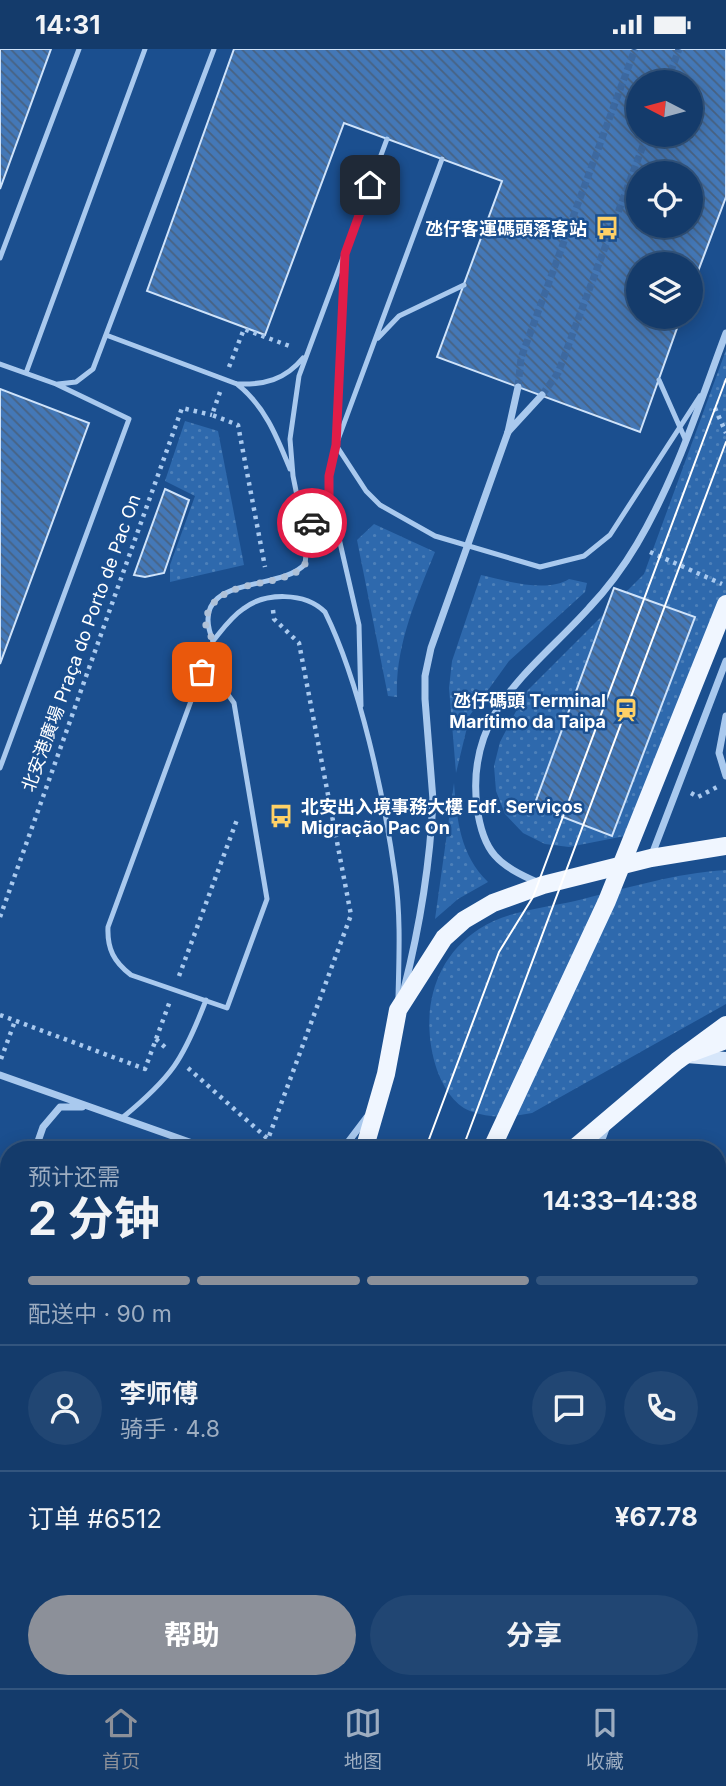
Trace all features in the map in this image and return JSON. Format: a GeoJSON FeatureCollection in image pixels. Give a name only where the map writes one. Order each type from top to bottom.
{"type":"FeatureCollection","features":[{"type":"Feature","properties":{"kind":"main road"},"geometry":{"type":"LineString","coordinates":[[495,1141],[607,901],[726,604]]}},
{"type":"Feature","properties":{"kind":"main road"},"geometry":{"type":"LineString","coordinates":[[367,1141],[398,1010],[444,938],[464,920],[493,903],[543,884],[651,858],[726,846]]}},
{"type":"Feature","properties":{"kind":"main road"},"geometry":{"type":"LineString","coordinates":[[582,1141],[677,1061],[726,1025]]}},
{"type":"Feature","properties":{"kind":"main road"},"geometry":{"type":"LineString","coordinates":[[579,1141],[595,1123],[648,1079],[685,1056],[726,1039]]}},
{"type":"Feature","properties":{"kind":"street"},"geometry":{"type":"LineString","coordinates":[[543,884],[512,871],[490,853],[480,827],[475,791],[474,769],[483,736],[517,680],[589,608],[636,546],[669,488],[726,333]]}},
{"type":"Feature","properties":{"kind":"street"},"geometry":{"type":"LineString","coordinates":[[398,1010],[419,931],[430,864],[433,800],[425,676],[431,647],[508,432],[518,387]]}},
{"type":"Feature","properties":{"kind":"street"},"geometry":{"type":"LineString","coordinates":[[508,432],[541,395]]}},
{"type":"Feature","properties":{"kind":"street"},"geometry":{"type":"LineString","coordinates":[[651,858],[726,661]]}},
{"type":"Feature","properties":{"kind":"street"},"geometry":{"type":"LineString","coordinates":[[726,716],[719,753],[726,776]]}},
{"type":"Feature","properties":{"kind":"street"},"geometry":{"type":"LineString","coordinates":[[685,1056],[726,1059]]}},
{"type":"Feature","properties":{"kind":"street"},"geometry":{"type":"LineString","coordinates":[[0,1075],[187,1141]]}},
{"type":"Feature","properties":{"kind":"street"},"geometry":{"type":"LineString","coordinates":[[348,1141],[379,1098]]}},
{"type":"Feature","properties":{"kind":"street"},"geometry":{"type":"LineString","coordinates":[[38,1141],[43,1127],[60,1107],[89,1107]]}},
{"type":"Feature","properties":{"kind":"street"},"geometry":{"type":"LineString","coordinates":[[602,1141],[617,1107]]}},
{"type":"Feature","properties":{"kind":"lane"},"geometry":{"type":"LineString","coordinates":[[0,258],[79,49]]}},
{"type":"Feature","properties":{"kind":"lane"},"geometry":{"type":"LineString","coordinates":[[26,373],[145,49]]}},
{"type":"Feature","properties":{"kind":"lane"},"geometry":{"type":"LineString","coordinates":[[56,384],[66,385],[85,377],[93,369],[214,49]]}},
{"type":"Feature","properties":{"kind":"lane"},"geometry":{"type":"LineString","coordinates":[[213,641],[205,623],[212,604],[236,589],[297,573],[305,565],[305,533],[293,476],[291,416],[299,376],[387,139]]}},
{"type":"Feature","properties":{"kind":"lane"},"geometry":{"type":"LineString","coordinates":[[362,713],[359,625],[329,495],[329,476],[336,445],[442,159]]}},
{"type":"Feature","properties":{"kind":"lane"},"geometry":{"type":"LineString","coordinates":[[345,254],[336,445],[366,491],[380,505],[408,523],[436,536],[540,567],[584,556],[610,535],[706,388]]}},
{"type":"Feature","properties":{"kind":"lane"},"geometry":{"type":"LineString","coordinates":[[370,353],[382,332],[399,316],[464,285]]}},
{"type":"Feature","properties":{"kind":"lane"},"geometry":{"type":"LineString","coordinates":[[106,335],[237,384],[258,385],[277,380],[295,369],[307,353]]}},
{"type":"Feature","properties":{"kind":"lane"},"geometry":{"type":"LineString","coordinates":[[0,364],[56,384],[129,419],[0,768]]}},
{"type":"Feature","properties":{"kind":"lane"},"geometry":{"type":"LineString","coordinates":[[659,380],[686,441]]}},
{"type":"Feature","properties":{"kind":"lane"},"geometry":{"type":"LineString","coordinates":[[237,384],[253,397],[265,414],[293,476]]}},
{"type":"Feature","properties":{"kind":"lane"},"geometry":{"type":"LineString","coordinates":[[305,533],[329,495]]}},
{"type":"Feature","properties":{"kind":"lane"},"geometry":{"type":"LineString","coordinates":[[202,672],[225,688],[234,703],[267,899],[226,1008],[131,975],[120,966],[107,941],[108,927],[213,641],[244,608],[270,598],[299,599],[326,612],[362,713],[395,876],[399,924],[398,1010]]}},
{"type":"Feature","properties":{"kind":"lane"},"geometry":{"type":"LineString","coordinates":[[122,1118],[151,1095],[180,1061],[206,1000]]}},
{"type":"Feature","properties":{"kind":"path"},"geometry":{"type":"LineString","coordinates":[[212,415],[244,329],[307,353]]}},
{"type":"Feature","properties":{"kind":"path","name":"北安港廣場 Praça do Porto de Pac On"},"geometry":{"type":"LineString","coordinates":[[0,917],[181,408],[212,415],[238,425],[267,579]]}},
{"type":"Feature","properties":{"kind":"path"},"geometry":{"type":"LineString","coordinates":[[636,546],[726,586]]}},
{"type":"Feature","properties":{"kind":"path"},"geometry":{"type":"LineString","coordinates":[[156,1039],[268,1139],[351,915],[299,643],[274,619],[270,598]]}},
{"type":"Feature","properties":{"kind":"path"},"geometry":{"type":"LineString","coordinates":[[677,786],[698,797],[726,782]]}},
{"type":"Feature","properties":{"kind":"path"},"geometry":{"type":"LineString","coordinates":[[0,1063],[15,1021]]}},
{"type":"Feature","properties":{"kind":"shaded area"},"geometry":{"type":"Polygon","coordinates":[[[726,350],[726,626],[635,834],[569,847],[545,844],[523,833],[505,814],[496,791],[494,766],[500,742],[526,692],[644,574],[726,350]]]}},
{"type":"Feature","properties":{"kind":"shaded area"},"geometry":{"type":"Polygon","coordinates":[[[185,421],[218,431],[244,565],[170,582],[170,565],[195,496],[165,481],[185,421]]]}},
{"type":"Feature","properties":{"kind":"shaded area"},"geometry":{"type":"Polygon","coordinates":[[[374,524],[435,552],[403,641],[397,697],[388,696],[357,540],[374,524]]]}},
{"type":"Feature","properties":{"kind":"shaded area"},"geometry":{"type":"Polygon","coordinates":[[[481,575],[514,583],[538,585],[560,583],[569,579],[587,583],[585,592],[509,661],[470,715],[456,773],[449,688],[452,661],[481,575]]]}},
{"type":"Feature","properties":{"kind":"shaded area"},"geometry":{"type":"Polygon","coordinates":[[[454,783],[459,823],[466,849],[488,882],[458,899],[435,919],[454,783]]]}},
{"type":"Feature","properties":{"kind":"shaded area"},"geometry":{"type":"Polygon","coordinates":[[[726,870],[726,1004],[532,1113],[485,1115],[464,1108],[454,1099],[437,1070],[432,1051],[430,1011],[440,974],[449,957],[462,942],[479,929],[513,914],[669,878],[726,870]]]}},
{"type":"Feature","properties":{"kind":"building"},"geometry":{"type":"Polygon","coordinates":[[[0,49],[51,49],[0,189],[0,49]]]}},
{"type":"Feature","properties":{"kind":"building"},"geometry":{"type":"Polygon","coordinates":[[[234,49],[726,49],[726,197],[703,258],[703,252],[626,252],[626,329],[677,329],[640,432],[437,357],[502,181],[344,123],[265,335],[147,291],[234,49]]]}},
{"type":"Feature","properties":{"kind":"building"},"geometry":{"type":"Polygon","coordinates":[[[0,389],[89,423],[0,664],[0,389]]]}},
{"type":"Feature","properties":{"kind":"building"},"geometry":{"type":"Polygon","coordinates":[[[165,489],[189,500],[164,573],[145,577],[134,575],[165,489]]]}},
{"type":"Feature","properties":{"kind":"building"},"geometry":{"type":"Polygon","coordinates":[[[614,588],[695,617],[612,836],[534,806],[614,588]]]}},
{"type":"Feature","properties":{"kind":"tunnel"},"geometry":{"type":"LineString","coordinates":[[518,387],[521,358],[635,49]]}},
{"type":"Feature","properties":{"kind":"tunnel"},"geometry":{"type":"LineString","coordinates":[[671,70],[679,49]]}},
{"type":"Feature","properties":{"kind":"tunnel"},"geometry":{"type":"LineString","coordinates":[[542,395],[558,373],[643,147]]}},
{"type":"Feature","properties":{"kind":"tram line"},"geometry":{"type":"LineString","coordinates":[[428,1141],[499,952],[533,897],[726,379]]}},
{"type":"Feature","properties":{"kind":"tram line"},"geometry":{"type":"LineString","coordinates":[[465,1141],[726,442]]}},
{"type":"Feature","properties":{"kind":"way so far"},"geometry":{"type":"LineString","coordinates":[[202,672],[213,641],[205,623],[212,604],[236,589],[297,573],[305,565],[305,533],[312,523]]}},
{"type":"Feature","properties":{"kind":"place","name":"氹仔客運碼頭落客站"},"geometry":{"type":"Point","coordinates":[607,228]}},
{"type":"Feature","properties":{"kind":"place","name":"氹仔碼頭 Terminal Marítimo da Taipa"},"geometry":{"type":"Point","coordinates":[626,710]}},
{"type":"Feature","properties":{"kind":"place","name":"北安出入境事務大樓 Edf. Serviços Migração Pac On"},"geometry":{"type":"Point","coordinates":[281,816]}},
{"type":"Feature","properties":{"kind":"route"},"geometry":{"type":"LineString","coordinates":[[312,523],[329,495],[329,476],[336,445],[345,254],[370,185]]}}]}
